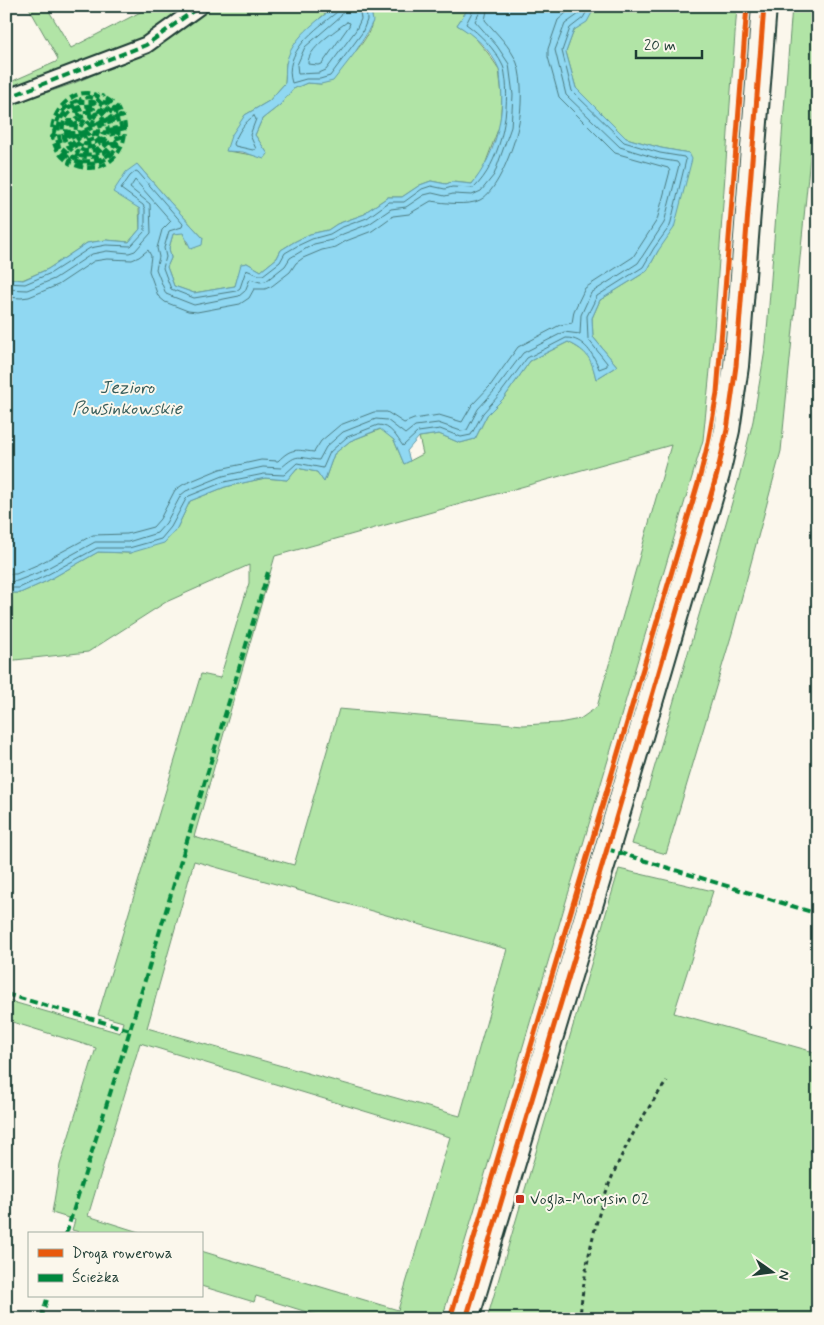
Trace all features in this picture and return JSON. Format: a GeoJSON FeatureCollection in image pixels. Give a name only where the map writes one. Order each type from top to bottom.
{"type":"FeatureCollection","features":[{"type":"Feature","properties":{"kind":"street"},"geometry":{"type":"LineString","coordinates":[[6,98],[146,45],[200,6]]}},
{"type":"Feature","properties":{"kind":"street"},"geometry":{"type":"LineString","coordinates":[[466,1319],[607,849],[717,474],[727,430],[736,366],[764,6]]}},
{"type":"Feature","properties":{"kind":"path"},"geometry":{"type":"LineString","coordinates":[[580,1319],[583,1288],[594,1233],[614,1172],[640,1121],[668,1081]]}},
{"type":"Feature","properties":{"kind":"green space"},"geometry":{"type":"Polygon","coordinates":[[[28,6],[46,6],[71,48],[152,6],[190,6],[140,42],[6,93],[6,84],[56,62],[58,59],[28,6]]]}},
{"type":"Feature","properties":{"kind":"green space"},"geometry":{"type":"Polygon","coordinates":[[[210,6],[336,6],[320,18],[286,63],[285,83],[269,101],[245,115],[227,151],[253,155],[268,154],[255,135],[262,119],[280,105],[293,89],[307,83],[321,84],[359,48],[372,22],[370,6],[470,6],[457,25],[471,33],[499,69],[502,96],[500,124],[483,170],[472,184],[452,182],[446,184],[431,181],[420,185],[402,197],[388,197],[365,214],[337,224],[328,230],[310,234],[294,242],[281,250],[277,258],[261,271],[247,263],[242,264],[235,286],[194,293],[174,286],[167,267],[171,258],[169,248],[173,234],[183,232],[187,244],[203,238],[137,164],[140,229],[129,242],[106,240],[87,243],[48,269],[22,280],[6,278],[6,106],[72,84],[108,68],[143,50],[210,6]]]}},
{"type":"Feature","properties":{"kind":"green space"},"geometry":{"type":"Polygon","coordinates":[[[594,6],[737,6],[714,330],[703,440],[442,1319],[329,1319],[256,1296],[254,1302],[202,1286],[202,1251],[398,1310],[450,1137],[140,1043],[88,1216],[139,1232],[79,1232],[72,1230],[75,1220],[52,1213],[60,1165],[96,1048],[6,1020],[6,1000],[120,1033],[123,1022],[98,1015],[201,674],[220,678],[249,583],[249,565],[166,602],[88,652],[6,661],[6,593],[20,593],[47,581],[98,552],[130,553],[176,530],[190,501],[225,487],[265,478],[287,480],[297,468],[317,472],[324,482],[334,454],[350,441],[381,429],[394,440],[404,464],[423,454],[419,437],[439,434],[460,443],[475,439],[487,415],[504,398],[530,361],[568,342],[581,349],[588,356],[596,379],[617,366],[593,337],[592,318],[600,300],[647,271],[658,251],[689,153],[661,148],[626,138],[576,88],[566,52],[574,30],[587,21],[594,6]],[[671,445],[275,556],[194,837],[294,865],[339,709],[523,725],[559,723],[580,719],[597,707],[671,445]],[[194,861],[147,1028],[460,1116],[507,949],[194,861]]]}},
{"type":"Feature","properties":{"kind":"green space"},"geometry":{"type":"Polygon","coordinates":[[[792,6],[818,6],[818,75],[781,451],[733,630],[666,854],[632,844],[738,482],[753,421],[766,344],[792,6]]]}},
{"type":"Feature","properties":{"kind":"green space"},"geometry":{"type":"Polygon","coordinates":[[[619,869],[713,891],[674,1013],[818,1053],[818,1319],[487,1319],[619,869]]]}},
{"type":"Feature","properties":{"kind":"water"},"geometry":{"type":"Polygon","coordinates":[[[336,6],[370,6],[373,21],[354,54],[333,81],[321,84],[307,83],[293,89],[280,105],[262,119],[255,135],[268,154],[264,159],[243,152],[226,151],[231,136],[245,115],[269,101],[285,83],[286,64],[293,46],[299,38],[336,6]]]}},
{"type":"Feature","properties":{"kind":"water","name":"Jezioro Powsinkowskie"},"geometry":{"type":"Polygon","coordinates":[[[470,6],[595,7],[587,22],[574,30],[566,52],[576,88],[626,138],[661,148],[689,153],[692,159],[674,228],[647,271],[600,300],[592,318],[593,337],[617,366],[596,379],[588,356],[568,342],[530,361],[504,398],[487,415],[475,439],[460,443],[439,434],[419,437],[407,451],[410,461],[404,464],[394,440],[380,429],[350,441],[334,454],[324,482],[317,472],[297,468],[287,480],[265,478],[225,487],[190,501],[176,530],[164,543],[130,553],[98,552],[47,581],[20,593],[6,593],[6,278],[23,280],[48,269],[87,243],[106,240],[129,242],[140,229],[140,209],[113,192],[126,172],[137,164],[203,238],[202,245],[191,249],[183,233],[173,234],[169,248],[171,258],[167,267],[174,286],[194,293],[235,286],[241,264],[247,263],[261,271],[277,258],[281,250],[294,242],[310,234],[328,230],[337,224],[365,214],[388,197],[402,197],[420,185],[431,181],[446,184],[452,182],[472,184],[492,149],[499,123],[502,97],[500,72],[496,62],[481,44],[457,25],[470,6]]]}},
{"type":"Feature","properties":{"kind":"marked path"},"geometry":{"type":"LineString","coordinates":[[6,98],[146,45],[200,6]]}},
{"type":"Feature","properties":{"kind":"marked path"},"geometry":{"type":"LineString","coordinates":[[85,130],[90,128],[92,132],[88,134],[82,129],[85,138],[83,139],[79,131],[85,119],[78,120],[75,115],[76,112],[89,108],[94,109],[93,112],[79,114],[81,117],[92,116],[87,120],[95,132],[94,135],[88,138],[88,141],[96,138],[98,133],[98,128],[93,122],[94,119],[100,125],[102,133],[105,134],[103,124],[95,117],[95,114],[98,113],[105,122],[108,131],[106,139],[96,150],[80,149],[70,138],[70,124],[72,123],[74,139],[81,146],[94,147],[103,137],[95,143],[85,144],[78,140],[76,136],[75,121],[69,121],[66,134],[69,142],[78,152],[77,155],[65,139],[63,133],[64,121],[76,108],[96,105],[94,102],[80,102],[81,99],[89,97],[96,99],[98,96],[90,93],[81,93],[74,96],[60,108],[56,115],[52,132],[54,132],[64,110],[76,101],[78,102],[68,109],[59,123],[58,132],[62,144],[59,146],[56,136],[52,137],[56,147],[66,160],[68,157],[62,151],[62,148],[78,160],[95,161],[106,157],[113,149],[114,144],[98,156],[85,157],[80,156],[80,154],[97,153],[109,143],[113,141],[117,143],[118,146],[114,152],[98,163],[85,164],[70,160],[69,163],[86,168],[106,164],[119,152],[125,135],[123,117],[120,116],[119,118],[122,131],[121,137],[115,139],[109,122],[98,109],[99,107],[111,118],[115,134],[118,136],[118,123],[114,115],[98,100],[109,104],[117,114],[120,114],[117,108],[103,97],[104,95]]}},
{"type":"Feature","properties":{"kind":"marked path"},"geometry":{"type":"LineString","coordinates":[[67,1232],[130,1030],[268,572]]}},
{"type":"Feature","properties":{"kind":"marked path"},"geometry":{"type":"LineString","coordinates":[[607,849],[818,914]]}},
{"type":"Feature","properties":{"kind":"marked path"},"geometry":{"type":"LineString","coordinates":[[6,994],[130,1030]]}},
{"type":"Feature","properties":{"kind":"marked path"},"geometry":{"type":"LineString","coordinates":[[41,1319],[47,1298]]}},
{"type":"Feature","properties":{"kind":"cycle path"},"geometry":{"type":"LineString","coordinates":[[450,1319],[699,480],[708,443],[717,393],[747,6]]}},
{"type":"Feature","properties":{"kind":"cycle path"},"geometry":{"type":"LineString","coordinates":[[466,1319],[607,849],[717,474],[727,430],[736,366],[764,6]]}},
{"type":"Feature","properties":{"kind":"place","name":"Vogla-Morysin 02"},"geometry":{"type":"Point","coordinates":[520,1199]}}]}
